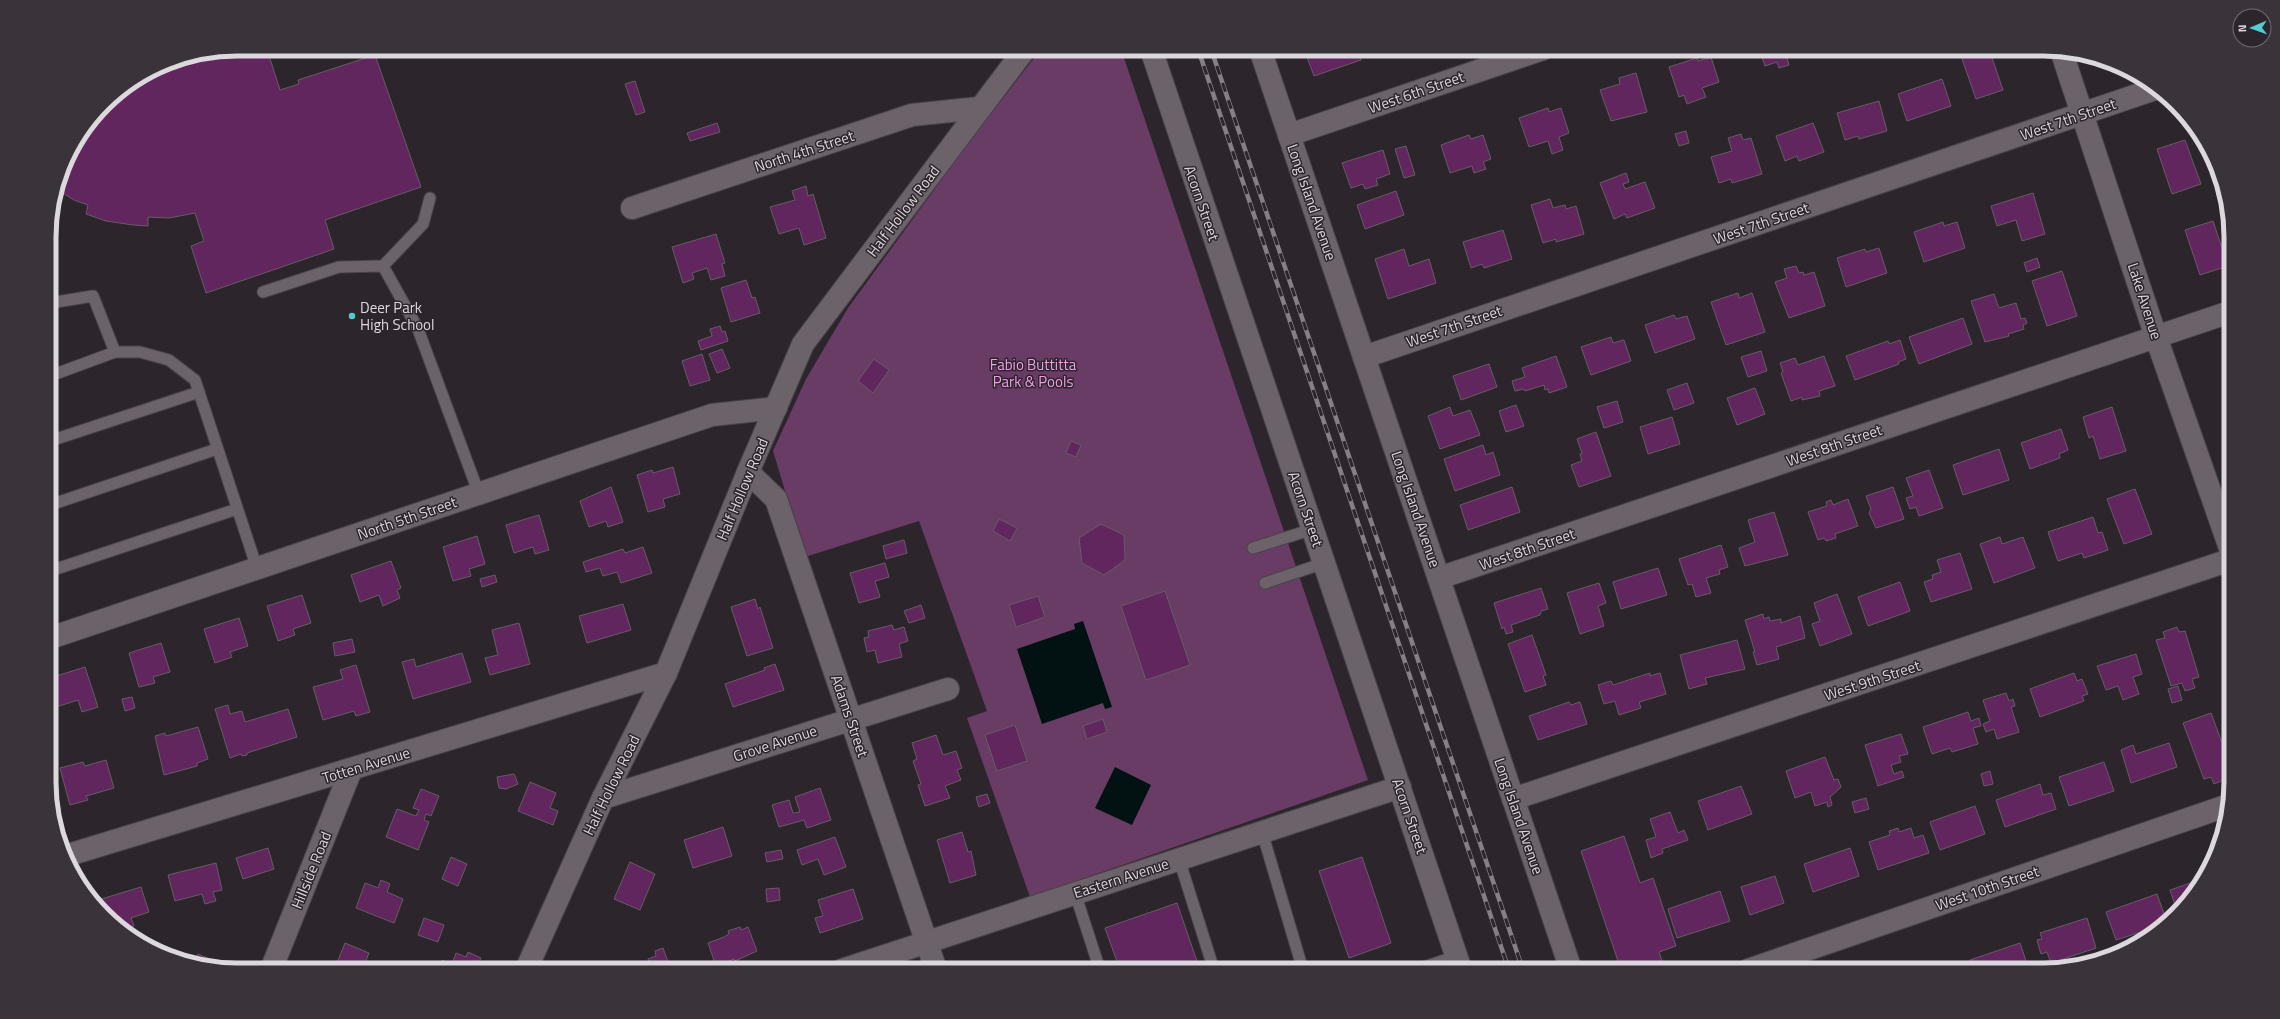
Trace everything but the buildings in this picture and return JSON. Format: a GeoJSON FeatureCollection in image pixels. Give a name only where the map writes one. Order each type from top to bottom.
{"type":"FeatureCollection","features":[{"type":"Feature","properties":{"kind":"street","name":"Half Hollow Road"},"geometry":{"type":"LineString","coordinates":[[529,963],[603,798],[666,674],[748,472],[771,408],[803,344],[1020,56]]}},
{"type":"Feature","properties":{"kind":"street","name":"Acorn Street"},"geometry":{"type":"LineString","coordinates":[[1153,56],[1459,963]]}},
{"type":"Feature","properties":{"kind":"street","name":"Long Island Avenue"},"geometry":{"type":"LineString","coordinates":[[1262,56],[1569,963]]}},
{"type":"Feature","properties":{"kind":"street","name":"West 6th Street"},"geometry":{"type":"LineString","coordinates":[[1289,134],[1522,56]]}},
{"type":"Feature","properties":{"kind":"street","name":"Lake Avenue"},"geometry":{"type":"LineString","coordinates":[[2064,58],[2084,114],[2156,337],[2224,531]]}},
{"type":"Feature","properties":{"kind":"street","name":"West 7th Street"},"geometry":{"type":"LineString","coordinates":[[1364,357],[2150,91]]}},
{"type":"Feature","properties":{"kind":"street","name":"North 4th Street"},"geometry":{"type":"LineString","coordinates":[[632,208],[912,115],[979,108]]}},
{"type":"Feature","properties":{"kind":"street","name":"West 8th Street"},"geometry":{"type":"LineString","coordinates":[[1439,578],[2224,314]]}},
{"type":"Feature","properties":{"kind":"street","name":"North 5th Street"},"geometry":{"type":"LineString","coordinates":[[56,636],[712,415],[771,408]]}},
{"type":"Feature","properties":{"kind":"street","name":"Adams Street"},"geometry":{"type":"LineString","coordinates":[[748,472],[776,499],[934,963]]}},
{"type":"Feature","properties":{"kind":"street","name":"West 9th Street"},"geometry":{"type":"LineString","coordinates":[[1513,799],[2224,562]]}},
{"type":"Feature","properties":{"kind":"street","name":"Totten Avenue"},"geometry":{"type":"LineString","coordinates":[[71,854],[666,674]]}},
{"type":"Feature","properties":{"kind":"street","name":"Grove Avenue"},"geometry":{"type":"LineString","coordinates":[[603,798],[851,718],[948,689]]}},
{"type":"Feature","properties":{"kind":"street","name":"Hillside Road"},"geometry":{"type":"LineString","coordinates":[[274,963],[351,770]]}},
{"type":"Feature","properties":{"kind":"street","name":"Eastern Avenue"},"geometry":{"type":"LineString","coordinates":[[863,963],[1400,787]]}},
{"type":"Feature","properties":{"kind":"street","name":"West 10th Street"},"geometry":{"type":"LineString","coordinates":[[1768,963],[2222,807]]}},
{"type":"Feature","properties":{"kind":"lane"},"geometry":{"type":"LineString","coordinates":[[263,292],[340,267],[383,266],[423,224],[430,198]]}},
{"type":"Feature","properties":{"kind":"lane"},"geometry":{"type":"LineString","coordinates":[[383,266],[418,329],[479,494]]}},
{"type":"Feature","properties":{"kind":"lane"},"geometry":{"type":"LineString","coordinates":[[56,302],[93,296],[115,352]]}},
{"type":"Feature","properties":{"kind":"lane"},"geometry":{"type":"LineString","coordinates":[[56,374],[115,352],[140,352],[169,360],[195,380],[257,568]]}},
{"type":"Feature","properties":{"kind":"lane"},"geometry":{"type":"LineString","coordinates":[[56,439],[198,392]]}},
{"type":"Feature","properties":{"kind":"lane"},"geometry":{"type":"LineString","coordinates":[[56,503],[217,449]]}},
{"type":"Feature","properties":{"kind":"lane"},"geometry":{"type":"LineString","coordinates":[[56,569],[237,509]]}},
{"type":"Feature","properties":{"kind":"lane"},"geometry":{"type":"LineString","coordinates":[[1253,548],[1312,529]]}},
{"type":"Feature","properties":{"kind":"lane"},"geometry":{"type":"LineString","coordinates":[[1265,583],[1324,564]]}},
{"type":"Feature","properties":{"kind":"lane"},"geometry":{"type":"LineString","coordinates":[[1262,832],[1301,963]]}},
{"type":"Feature","properties":{"kind":"lane"},"geometry":{"type":"LineString","coordinates":[[1179,859],[1212,963]]}},
{"type":"Feature","properties":{"kind":"lane"},"geometry":{"type":"LineString","coordinates":[[1075,893],[1098,963]]}},
{"type":"Feature","properties":{"kind":"green space","name":"Fabio Buttitta Park & Pools"},"geometry":{"type":"Polygon","coordinates":[[[1036,56],[1123,56],[1368,780],[1030,897],[967,718],[987,711],[919,521],[805,557],[773,451],[806,379],[848,308],[966,146],[1036,56]]]}},
{"type":"Feature","properties":{"kind":"shaded area"},"geometry":{"type":"Polygon","coordinates":[[[1083,621],[1112,707],[1105,709],[1103,703],[1042,724],[1017,649],[1075,629],[1074,624],[1083,621]]]}},
{"type":"Feature","properties":{"kind":"shaded area"},"geometry":{"type":"Polygon","coordinates":[[[1115,767],[1151,785],[1132,825],[1095,808],[1115,767]]]}},
{"type":"Feature","properties":{"kind":"railway"},"geometry":{"type":"LineString","coordinates":[[1200,56],[1507,963]]}},
{"type":"Feature","properties":{"kind":"railway"},"geometry":{"type":"LineString","coordinates":[[1213,56],[1521,963]]}},
{"type":"Feature","properties":{"kind":"place","name":"Deer Park High School"},"geometry":{"type":"Point","coordinates":[352,316]}}]}
